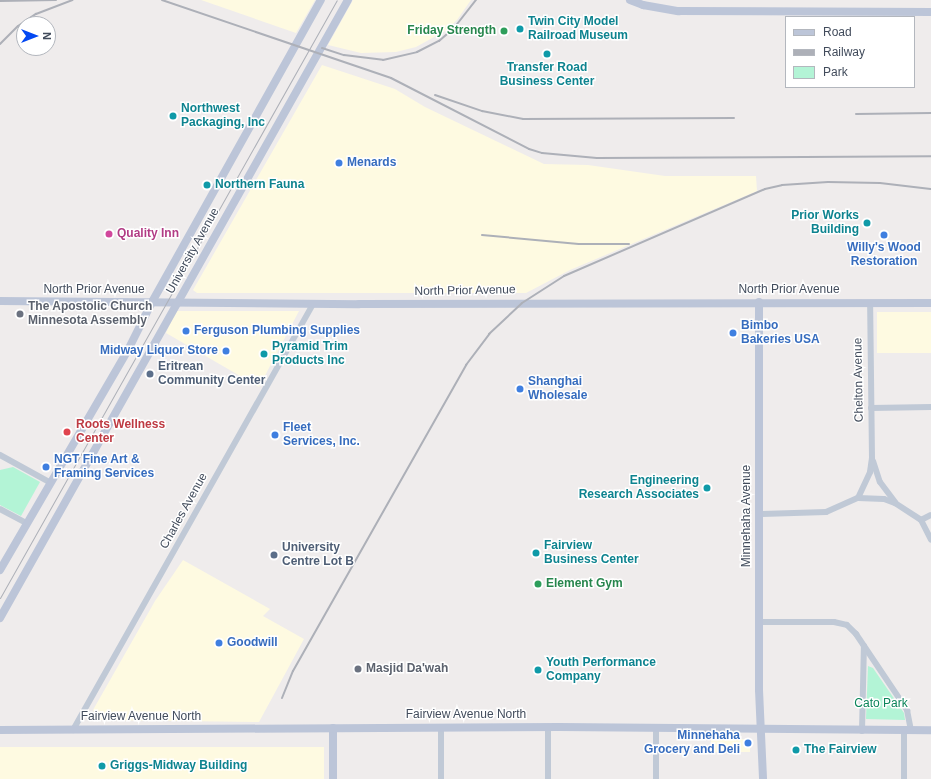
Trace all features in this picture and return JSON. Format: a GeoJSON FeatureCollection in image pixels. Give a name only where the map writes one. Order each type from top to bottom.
{"type":"FeatureCollection","features":[{"type":"Feature","properties":{"kind":"street","name":"University Avenue"},"geometry":{"type":"LineString","coordinates":[[0,570],[124,357],[152,302],[321,0]]}},
{"type":"Feature","properties":{"kind":"street","name":"University Avenue"},"geometry":{"type":"LineString","coordinates":[[0,618],[348,0]]}},
{"type":"Feature","properties":{"kind":"street"},"geometry":{"type":"LineString","coordinates":[[630,0],[643,5],[678,11],[931,12]]}},
{"type":"Feature","properties":{"kind":"street","name":"North Prior Avenue"},"geometry":{"type":"LineString","coordinates":[[0,301],[177,303],[931,303]]}},
{"type":"Feature","properties":{"kind":"street","name":"Minnehaha Avenue"},"geometry":{"type":"LineString","coordinates":[[759,302],[760,622],[763,779]]}},
{"type":"Feature","properties":{"kind":"street","name":"Charles Avenue"},"geometry":{"type":"LineString","coordinates":[[72,730],[314,303]]}},
{"type":"Feature","properties":{"kind":"street","name":"Chelton Avenue"},"geometry":{"type":"LineString","coordinates":[[858,498],[870,472],[872,458],[870,303]]}},
{"type":"Feature","properties":{"kind":"street"},"geometry":{"type":"LineString","coordinates":[[871,408],[931,407]]}},
{"type":"Feature","properties":{"kind":"street"},"geometry":{"type":"LineString","coordinates":[[0,455],[51,483]]}},
{"type":"Feature","properties":{"kind":"street","name":"Chelton Avenue"},"geometry":{"type":"LineString","coordinates":[[872,458],[880,482],[895,502]]}},
{"type":"Feature","properties":{"kind":"street"},"geometry":{"type":"LineString","coordinates":[[760,514],[826,512],[858,498],[884,499],[895,502],[921,520],[931,540]]}},
{"type":"Feature","properties":{"kind":"street"},"geometry":{"type":"LineString","coordinates":[[0,509],[26,523]]}},
{"type":"Feature","properties":{"kind":"street"},"geometry":{"type":"LineString","coordinates":[[921,520],[931,515]]}},
{"type":"Feature","properties":{"kind":"street"},"geometry":{"type":"LineString","coordinates":[[760,622],[842,623],[852,629],[908,710],[904,779]]}},
{"type":"Feature","properties":{"kind":"street"},"geometry":{"type":"LineString","coordinates":[[862,730],[864,646]]}},
{"type":"Feature","properties":{"kind":"street"},"geometry":{"type":"LineString","coordinates":[[548,727],[548,779]]}},
{"type":"Feature","properties":{"kind":"street","name":"Fairview Avenue North"},"geometry":{"type":"LineString","coordinates":[[0,730],[548,727],[931,730]]}},
{"type":"Feature","properties":{"kind":"street"},"geometry":{"type":"LineString","coordinates":[[656,727],[656,779]]}},
{"type":"Feature","properties":{"kind":"street"},"geometry":{"type":"LineString","coordinates":[[333,728],[333,779]]}},
{"type":"Feature","properties":{"kind":"street"},"geometry":{"type":"LineString","coordinates":[[441,728],[441,779]]}},
{"type":"Feature","properties":{"kind":"shaded area"},"geometry":{"type":"Polygon","coordinates":[[[201,0],[315,0],[296,33],[201,0]]]}},
{"type":"Feature","properties":{"kind":"shaded area"},"geometry":{"type":"Polygon","coordinates":[[[353,0],[471,0],[457,20],[445,31],[416,47],[396,52],[361,53],[328,45],[353,0]]]}},
{"type":"Feature","properties":{"kind":"shaded area"},"geometry":{"type":"Polygon","coordinates":[[[322,65],[395,89],[425,107],[544,164],[588,165],[665,176],[756,176],[757,191],[570,270],[526,293],[197,293],[193,290],[322,65]]]}},
{"type":"Feature","properties":{"kind":"shaded area"},"geometry":{"type":"Polygon","coordinates":[[[176,311],[299,311],[259,387],[166,333],[176,311]]]}},
{"type":"Feature","properties":{"kind":"shaded area"},"geometry":{"type":"Polygon","coordinates":[[[877,312],[931,312],[931,353],[877,353],[877,312]]]}},
{"type":"Feature","properties":{"kind":"shaded area","name":"Goodwill"},"geometry":{"type":"Polygon","coordinates":[[[183,560],[270,609],[263,616],[304,639],[259,722],[97,720],[93,710],[155,601],[183,560]]]}},
{"type":"Feature","properties":{"kind":"shaded area"},"geometry":{"type":"Polygon","coordinates":[[[711,739],[750,739],[750,752],[711,752],[711,739]]]}},
{"type":"Feature","properties":{"kind":"shaded area"},"geometry":{"type":"Polygon","coordinates":[[[0,747],[324,747],[324,779],[0,779],[0,747]]]}},
{"type":"Feature","properties":{"kind":"green space"},"geometry":{"type":"Polygon","coordinates":[[[13,467],[40,482],[21,516],[0,505],[0,470],[13,467]]]}},
{"type":"Feature","properties":{"kind":"green space","name":"Cato Park"},"geometry":{"type":"Polygon","coordinates":[[[868,666],[873,668],[904,713],[905,720],[866,719],[868,666]]]}},
{"type":"Feature","properties":{"kind":"tram line"},"geometry":{"type":"LineString","coordinates":[[0,598],[337,0]]}},
{"type":"Feature","properties":{"kind":"railway"},"geometry":{"type":"LineString","coordinates":[[0,1],[56,0]]}},
{"type":"Feature","properties":{"kind":"railway"},"geometry":{"type":"LineString","coordinates":[[0,44],[18,26],[36,14],[72,0]]}},
{"type":"Feature","properties":{"kind":"railway"},"geometry":{"type":"LineString","coordinates":[[162,0],[391,78],[529,149],[542,153],[597,158],[931,156]]}},
{"type":"Feature","properties":{"kind":"railway"},"geometry":{"type":"LineString","coordinates":[[322,48],[344,55],[383,60],[417,52],[439,41],[454,28],[476,0]]}},
{"type":"Feature","properties":{"kind":"railway"},"geometry":{"type":"LineString","coordinates":[[435,95],[482,111],[523,119],[734,118]]}},
{"type":"Feature","properties":{"kind":"railway"},"geometry":{"type":"LineString","coordinates":[[856,114],[931,113]]}},
{"type":"Feature","properties":{"kind":"railway"},"geometry":{"type":"LineString","coordinates":[[282,698],[293,671],[466,365],[489,334],[522,303],[564,276],[765,189],[782,185],[828,182],[880,183],[931,189]]}},
{"type":"Feature","properties":{"kind":"railway"},"geometry":{"type":"LineString","coordinates":[[482,235],[579,244],[629,244]]}},
{"type":"Feature","properties":{"kind":"place","name":"Twin City Model Railroad Museum"},"geometry":{"type":"Point","coordinates":[520,29]}},
{"type":"Feature","properties":{"kind":"place","name":"Friday Strength"},"geometry":{"type":"Point","coordinates":[504,31]}},
{"type":"Feature","properties":{"kind":"place","name":"Transfer Road Business Center"},"geometry":{"type":"Point","coordinates":[547,54]}},
{"type":"Feature","properties":{"kind":"place","name":"Northwest Packaging, Inc"},"geometry":{"type":"Point","coordinates":[173,116]}},
{"type":"Feature","properties":{"kind":"place","name":"Menards"},"geometry":{"type":"Point","coordinates":[339,163]}},
{"type":"Feature","properties":{"kind":"place","name":"Northern Fauna"},"geometry":{"type":"Point","coordinates":[207,185]}},
{"type":"Feature","properties":{"kind":"place","name":"Prior Works Building"},"geometry":{"type":"Point","coordinates":[867,223]}},
{"type":"Feature","properties":{"kind":"place","name":"Quality Inn"},"geometry":{"type":"Point","coordinates":[109,234]}},
{"type":"Feature","properties":{"kind":"place","name":"Willy's Wood Restoration"},"geometry":{"type":"Point","coordinates":[884,235]}},
{"type":"Feature","properties":{"kind":"place","name":"The Apostolic Church Minnesota Assembly"},"geometry":{"type":"Point","coordinates":[20,314]}},
{"type":"Feature","properties":{"kind":"place","name":"Ferguson Plumbing Supplies"},"geometry":{"type":"Point","coordinates":[186,331]}},
{"type":"Feature","properties":{"kind":"place","name":"Bimbo Bakeries USA"},"geometry":{"type":"Point","coordinates":[733,333]}},
{"type":"Feature","properties":{"kind":"place","name":"Midway Liquor Store"},"geometry":{"type":"Point","coordinates":[226,351]}},
{"type":"Feature","properties":{"kind":"place","name":"Pyramid Trim Products Inc"},"geometry":{"type":"Point","coordinates":[264,354]}},
{"type":"Feature","properties":{"kind":"place","name":"Eritrean Community Center"},"geometry":{"type":"Point","coordinates":[150,374]}},
{"type":"Feature","properties":{"kind":"place","name":"Shanghai Wholesale"},"geometry":{"type":"Point","coordinates":[520,389]}},
{"type":"Feature","properties":{"kind":"place","name":"Roots Wellness Center"},"geometry":{"type":"Point","coordinates":[67,432]}},
{"type":"Feature","properties":{"kind":"place","name":"Fleet Services, Inc."},"geometry":{"type":"Point","coordinates":[275,435]}},
{"type":"Feature","properties":{"kind":"place","name":"NGT Fine Art & Framing Services"},"geometry":{"type":"Point","coordinates":[46,467]}},
{"type":"Feature","properties":{"kind":"place","name":"Engineering Research Associates"},"geometry":{"type":"Point","coordinates":[707,488]}},
{"type":"Feature","properties":{"kind":"place","name":"Fairview Business Center"},"geometry":{"type":"Point","coordinates":[536,553]}},
{"type":"Feature","properties":{"kind":"place","name":"University Centre Lot B"},"geometry":{"type":"Point","coordinates":[274,555]}},
{"type":"Feature","properties":{"kind":"place","name":"Element Gym"},"geometry":{"type":"Point","coordinates":[538,584]}},
{"type":"Feature","properties":{"kind":"place","name":"Goodwill"},"geometry":{"type":"Point","coordinates":[219,643]}},
{"type":"Feature","properties":{"kind":"place","name":"Masjid Da'wah"},"geometry":{"type":"Point","coordinates":[358,669]}},
{"type":"Feature","properties":{"kind":"place","name":"Youth Performance Company"},"geometry":{"type":"Point","coordinates":[538,670]}},
{"type":"Feature","properties":{"kind":"place","name":"Minnehaha Grocery and Deli"},"geometry":{"type":"Point","coordinates":[748,743]}},
{"type":"Feature","properties":{"kind":"place","name":"The Fairview"},"geometry":{"type":"Point","coordinates":[796,750]}},
{"type":"Feature","properties":{"kind":"place","name":"Griggs-Midway Building"},"geometry":{"type":"Point","coordinates":[102,766]}}]}
